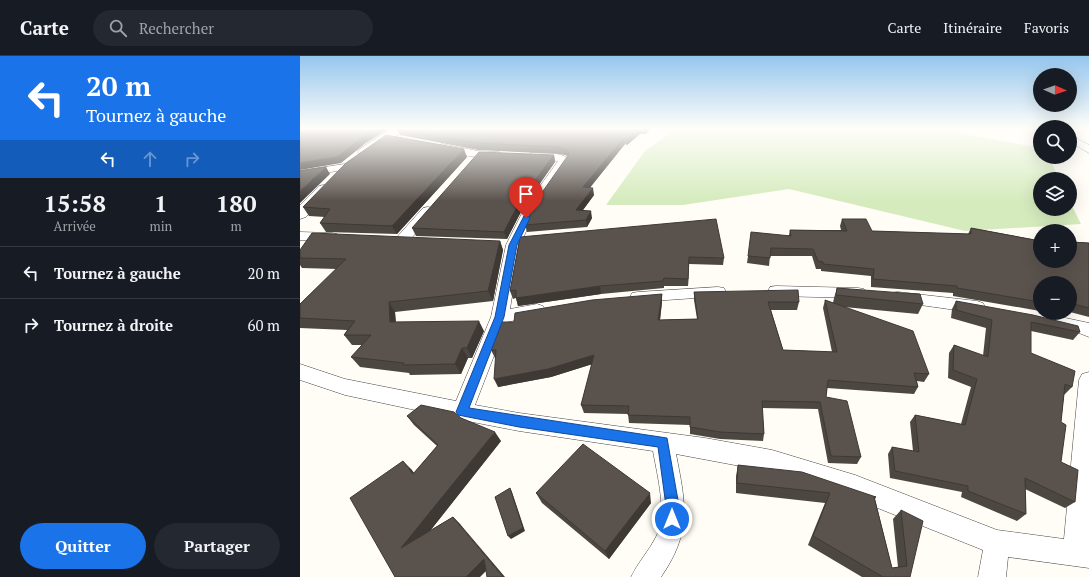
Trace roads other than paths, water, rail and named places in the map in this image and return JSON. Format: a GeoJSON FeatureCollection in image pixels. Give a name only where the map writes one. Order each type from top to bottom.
{"type":"FeatureCollection","features":[{"type":"Feature","properties":{"kind":"street"},"geometry":{"type":"LineString","coordinates":[[300,214],[345,167],[365,152]]}},
{"type":"Feature","properties":{"kind":"street"},"geometry":{"type":"LineString","coordinates":[[462,412],[500,317],[520,240],[531,208],[564,160],[560,158],[469,152]]}},
{"type":"Feature","properties":{"kind":"street"},"geometry":{"type":"LineString","coordinates":[[468,165],[478,154]]}},
{"type":"Feature","properties":{"kind":"street"},"geometry":{"type":"LineString","coordinates":[[300,174],[345,167]]}},
{"type":"Feature","properties":{"kind":"street"},"geometry":{"type":"LineString","coordinates":[[402,240],[437,200]]}},
{"type":"Feature","properties":{"kind":"street"},"geometry":{"type":"LineString","coordinates":[[300,236],[347,238]]}},
{"type":"Feature","properties":{"kind":"street"},"geometry":{"type":"LineString","coordinates":[[386,240],[418,241]]}},
{"type":"Feature","properties":{"kind":"street"},"geometry":{"type":"LineString","coordinates":[[497,244],[520,240]]}},
{"type":"Feature","properties":{"kind":"street"},"geometry":{"type":"LineString","coordinates":[[764,292],[810,291],[880,295],[931,300],[996,310]]}},
{"type":"Feature","properties":{"kind":"street"},"geometry":{"type":"LineString","coordinates":[[620,299],[651,295],[733,292]]}},
{"type":"Feature","properties":{"kind":"street"},"geometry":{"type":"LineString","coordinates":[[500,317],[551,308]]}},
{"type":"Feature","properties":{"kind":"street"},"geometry":{"type":"LineString","coordinates":[[1049,320],[1084,328],[1089,331]]}},
{"type":"Feature","properties":{"kind":"street"},"geometry":{"type":"LineString","coordinates":[[300,372],[345,387],[462,412],[519,422],[704,448],[772,462],[855,487],[997,543],[1083,554],[1089,380]]}},
{"type":"Feature","properties":{"kind":"street"},"geometry":{"type":"LineString","coordinates":[[645,577],[661,555],[671,532],[673,506],[663,442]]}},
{"type":"Feature","properties":{"kind":"street"},"geometry":{"type":"LineString","coordinates":[[992,577],[997,543]]}}]}
